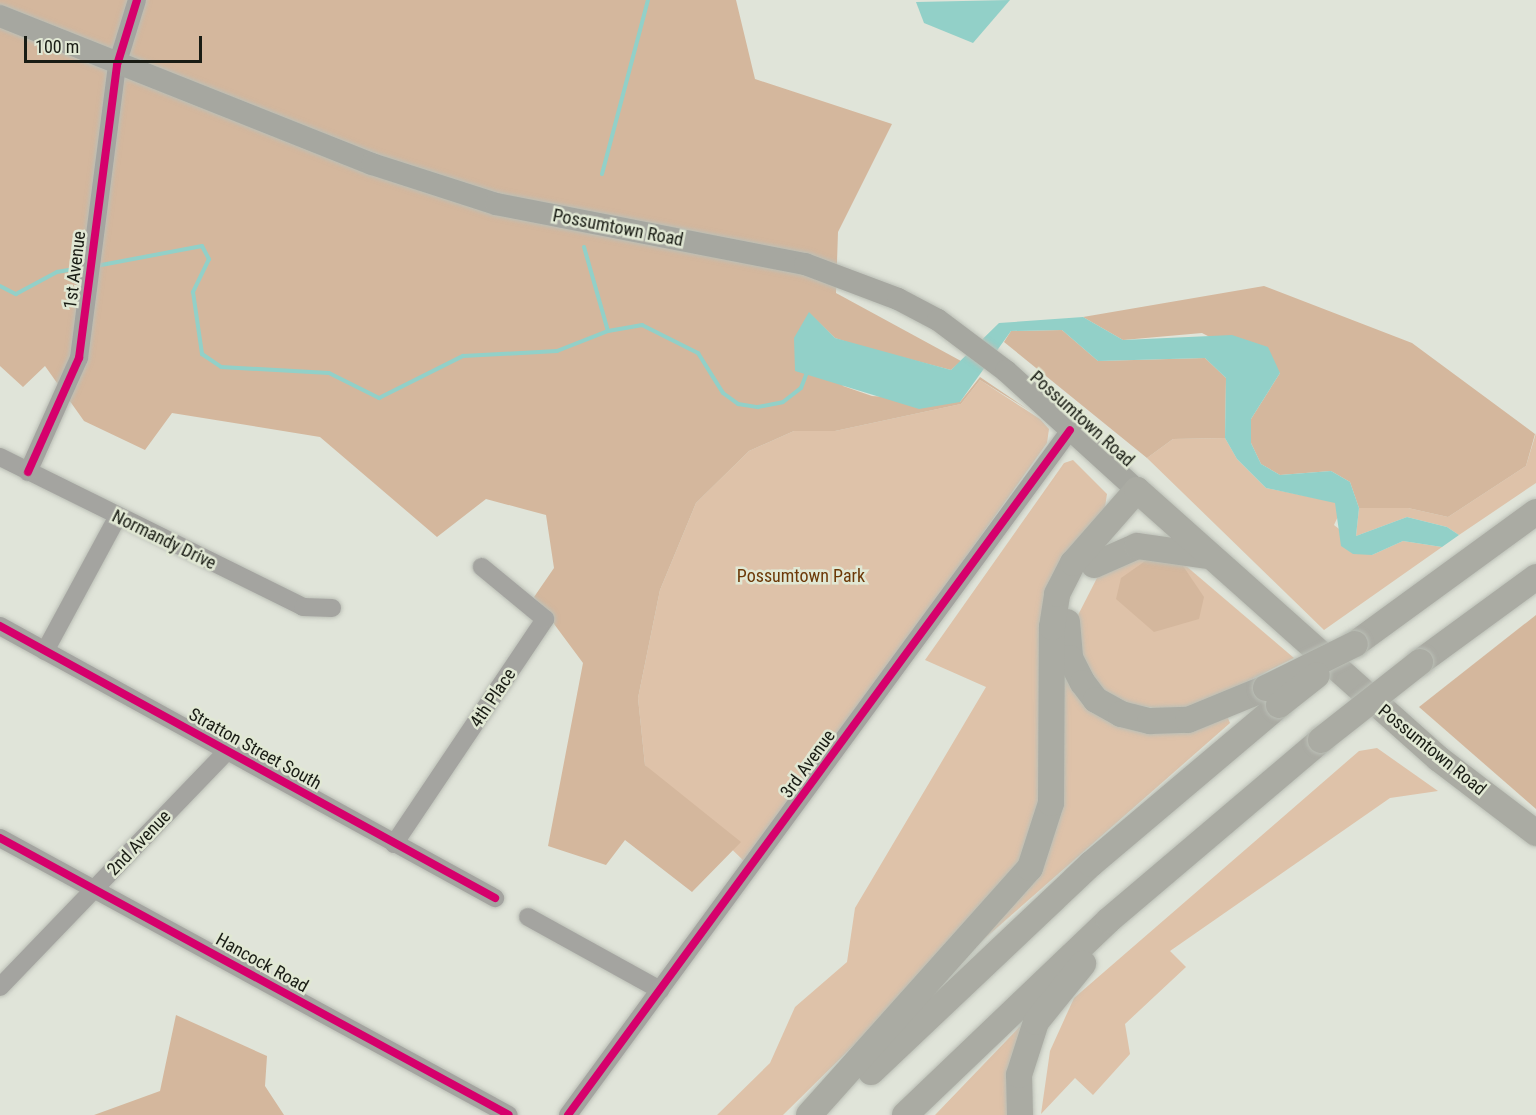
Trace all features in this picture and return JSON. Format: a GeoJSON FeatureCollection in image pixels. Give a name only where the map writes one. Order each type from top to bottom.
{"type":"FeatureCollection","features":[{"type":"Feature","properties":{"kind":"highway","name":"Possumtown Road"},"geometry":{"type":"LineString","coordinates":[[1143,495],[1439,759],[1536,833]]}},
{"type":"Feature","properties":{"kind":"highway"},"geometry":{"type":"LineString","coordinates":[[1143,495],[1074,593],[1067,635],[1073,665],[1096,700],[1135,719],[1169,722],[1210,714],[1272,697]]}},
{"type":"Feature","properties":{"kind":"highway"},"geometry":{"type":"LineString","coordinates":[[809,1115],[1030,868],[1051,803],[1052,627],[1057,594],[1073,563],[1143,495]]}},
{"type":"Feature","properties":{"kind":"highway"},"geometry":{"type":"LineString","coordinates":[[830,1115],[1016,933],[1272,697],[1355,644],[1536,512]]}},
{"type":"Feature","properties":{"kind":"highway"},"geometry":{"type":"LineString","coordinates":[[1094,565],[1137,546],[1210,557]]}},
{"type":"Feature","properties":{"kind":"highway"},"geometry":{"type":"LineString","coordinates":[[905,1115],[1109,920],[1321,740],[1420,662],[1536,578]]}},
{"type":"Feature","properties":{"kind":"highway"},"geometry":{"type":"LineString","coordinates":[[1020,1115],[1019,1075],[1036,1022],[1108,938],[1109,920]]}},
{"type":"Feature","properties":{"kind":"main road","name":"Possumtown Road"},"geometry":{"type":"LineString","coordinates":[[0,16],[118,61],[372,164],[496,204],[805,264],[898,299],[962,338],[1006,371],[1143,495]]}},
{"type":"Feature","properties":{"kind":"street","name":"1st Avenue"},"geometry":{"type":"LineString","coordinates":[[28,472],[78,358],[118,61],[137,0]]}},
{"type":"Feature","properties":{"kind":"street","name":"3rd Avenue"},"geometry":{"type":"LineString","coordinates":[[568,1115],[1070,430]]}},
{"type":"Feature","properties":{"kind":"street","name":"Normandy Drive"},"geometry":{"type":"LineString","coordinates":[[0,457],[117,518],[303,607],[332,608]]}},
{"type":"Feature","properties":{"kind":"street"},"geometry":{"type":"LineString","coordinates":[[45,651],[117,518]]}},
{"type":"Feature","properties":{"kind":"street","name":"4th Place"},"geometry":{"type":"LineString","coordinates":[[394,844],[545,619],[482,567]]}},
{"type":"Feature","properties":{"kind":"street","name":"Stratton Street South"},"geometry":{"type":"LineString","coordinates":[[0,626],[495,898]]}},
{"type":"Feature","properties":{"kind":"street","name":"2nd Avenue"},"geometry":{"type":"LineString","coordinates":[[0,987],[228,750]]}},
{"type":"Feature","properties":{"kind":"street","name":"Hancock Road"},"geometry":{"type":"LineString","coordinates":[[0,838],[509,1115]]}},
{"type":"Feature","properties":{"kind":"street"},"geometry":{"type":"LineString","coordinates":[[528,917],[660,990]]}},
{"type":"Feature","properties":{"kind":"green space","name":"Possumtown Park"},"geometry":{"type":"Polygon","coordinates":[[[980,380],[1040,419],[1049,429],[1047,443],[747,864],[645,765],[638,698],[660,590],[696,503],[749,451],[794,431],[835,431],[961,404],[980,380]]]}},
{"type":"Feature","properties":{"kind":"green space"},"geometry":{"type":"Polygon","coordinates":[[[1536,433],[1536,483],[1459,535],[1447,527],[1407,517],[1356,536],[1359,508],[1408,508],[1448,517],[1526,466],[1536,433]]]}},
{"type":"Feature","properties":{"kind":"green space"},"geometry":{"type":"Polygon","coordinates":[[[1225,438],[1237,459],[1266,488],[1335,502],[1340,512],[1334,525],[1372,555],[1403,541],[1442,547],[1324,630],[1147,458],[1173,439],[1225,438]]]}},
{"type":"Feature","properties":{"kind":"green space"},"geometry":{"type":"Polygon","coordinates":[[[1073,460],[1107,494],[1104,514],[1055,578],[1044,789],[1030,850],[978,923],[783,1115],[717,1115],[770,1063],[795,1007],[847,962],[855,908],[986,687],[925,660],[1064,463],[1073,460]]]}},
{"type":"Feature","properties":{"kind":"green space"},"geometry":{"type":"Polygon","coordinates":[[[1151,557],[1179,560],[1294,658],[1185,713],[1112,701],[1080,663],[1076,619],[1098,576],[1120,559],[1151,557]]]}},
{"type":"Feature","properties":{"kind":"green space"},"geometry":{"type":"Polygon","coordinates":[[[1058,660],[1091,702],[1227,716],[1230,723],[975,947],[1039,864],[1058,660]]]}},
{"type":"Feature","properties":{"kind":"green space"},"geometry":{"type":"Polygon","coordinates":[[[1377,748],[1438,791],[1390,798],[1170,951],[1186,967],[1125,1024],[1130,1054],[1093,1095],[1075,1078],[1041,1114],[1050,1051],[1074,998],[1359,751],[1377,748]]]}},
{"type":"Feature","properties":{"kind":"green space"},"geometry":{"type":"Polygon","coordinates":[[[1027,1019],[1010,1064],[1009,1115],[935,1115],[1027,1019]]]}},
{"type":"Feature","properties":{"kind":"shaded area"},"geometry":{"type":"Polygon","coordinates":[[[0,0],[736,0],[755,79],[892,124],[838,232],[836,293],[961,361],[951,370],[859,346],[835,338],[809,313],[843,386],[872,396],[960,402],[980,377],[1030,411],[980,380],[961,404],[835,431],[794,431],[749,451],[696,503],[660,590],[638,698],[645,765],[741,842],[692,892],[625,840],[606,865],[548,846],[583,663],[534,597],[554,568],[546,515],[486,499],[437,537],[320,437],[172,413],[145,450],[84,421],[45,366],[23,387],[0,366],[0,0]]]}},
{"type":"Feature","properties":{"kind":"shaded area"},"geometry":{"type":"Polygon","coordinates":[[[1264,286],[1412,343],[1535,434],[1526,466],[1448,517],[1408,508],[1359,508],[1350,482],[1331,471],[1280,475],[1261,464],[1251,443],[1251,419],[1280,373],[1202,333],[1123,340],[1083,317],[1264,286]]]}},
{"type":"Feature","properties":{"kind":"shaded area"},"geometry":{"type":"Polygon","coordinates":[[[1062,330],[1098,361],[1205,358],[1226,378],[1225,438],[1173,439],[1147,458],[1004,342],[1011,331],[1062,330]]]}},
{"type":"Feature","properties":{"kind":"shaded area"},"geometry":{"type":"Polygon","coordinates":[[[1151,557],[1179,560],[1204,597],[1199,619],[1154,632],[1116,599],[1121,578],[1151,557]]]}},
{"type":"Feature","properties":{"kind":"shaded area"},"geometry":{"type":"Polygon","coordinates":[[[1536,615],[1536,809],[1419,707],[1536,615]]]}},
{"type":"Feature","properties":{"kind":"shaded area"},"geometry":{"type":"Polygon","coordinates":[[[176,1015],[267,1056],[265,1086],[284,1115],[94,1115],[160,1091],[176,1015]]]}},
{"type":"Feature","properties":{"kind":"water"},"geometry":{"type":"Polygon","coordinates":[[[1010,0],[973,43],[924,23],[916,2],[1010,0]]]}},
{"type":"Feature","properties":{"kind":"water"},"geometry":{"type":"Polygon","coordinates":[[[809,312],[835,338],[951,370],[999,323],[1083,317],[1123,340],[1232,335],[1268,347],[1280,373],[1251,419],[1251,443],[1261,464],[1280,475],[1331,471],[1350,482],[1359,508],[1356,536],[1407,517],[1447,527],[1459,535],[1442,547],[1403,541],[1372,555],[1353,554],[1341,546],[1335,503],[1266,488],[1237,459],[1225,438],[1226,378],[1205,358],[1098,361],[1062,330],[1011,331],[960,402],[919,409],[795,371],[794,338],[809,312]]]}},
{"type":"Feature","properties":{"kind":"waterway"},"geometry":{"type":"LineString","coordinates":[[602,174],[648,0]]}},
{"type":"Feature","properties":{"kind":"waterway"},"geometry":{"type":"LineString","coordinates":[[96,266],[202,246],[209,259],[193,292],[202,354],[221,367],[329,373],[379,398],[463,356],[557,351],[608,331],[642,325],[698,353],[723,393],[738,404],[758,407],[783,402],[801,388],[807,372]]}},
{"type":"Feature","properties":{"kind":"waterway"},"geometry":{"type":"LineString","coordinates":[[584,247],[608,331]]}},
{"type":"Feature","properties":{"kind":"waterway"},"geometry":{"type":"LineString","coordinates":[[0,286],[16,294],[57,272],[86,267]]}},
{"type":"Feature","properties":{"kind":"cycle path"},"geometry":{"type":"LineString","coordinates":[[28,472],[79,358],[117,65],[137,0]]}},
{"type":"Feature","properties":{"kind":"cycle path"},"geometry":{"type":"LineString","coordinates":[[568,1115],[1070,430]]}},
{"type":"Feature","properties":{"kind":"cycle path"},"geometry":{"type":"LineString","coordinates":[[0,626],[495,898]]}},
{"type":"Feature","properties":{"kind":"cycle path"},"geometry":{"type":"LineString","coordinates":[[0,838],[509,1115]]}}]}
